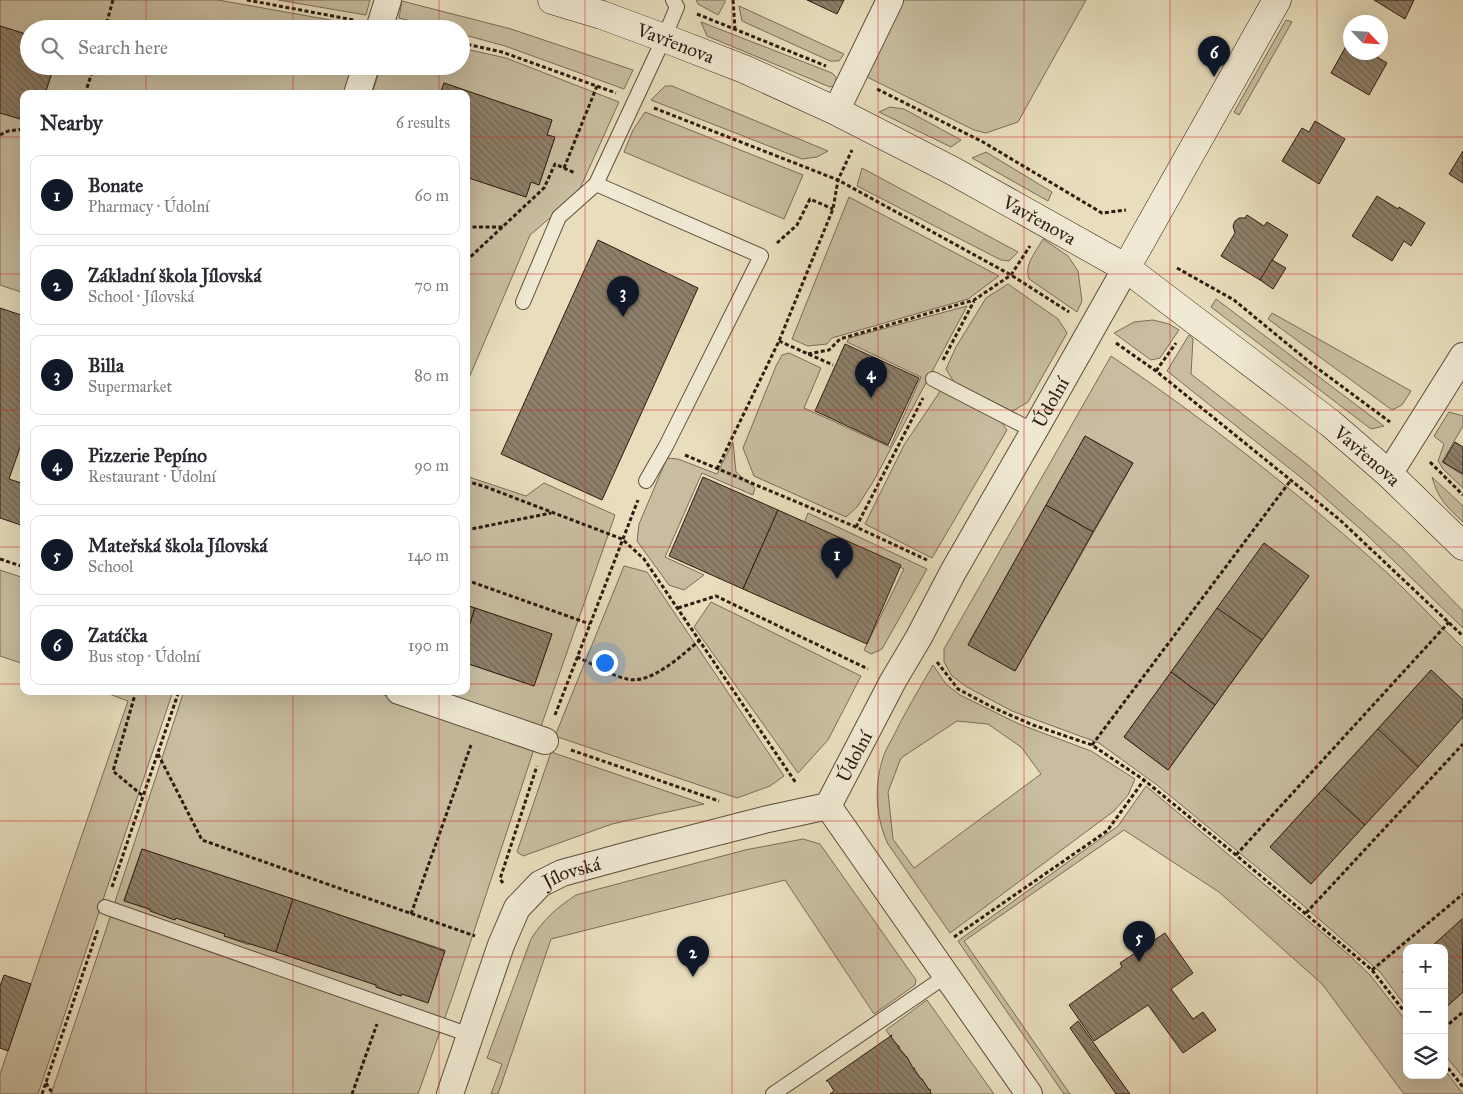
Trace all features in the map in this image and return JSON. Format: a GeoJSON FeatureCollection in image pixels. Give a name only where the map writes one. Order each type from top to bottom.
{"type":"FeatureCollection","features":[{"type":"Feature","properties":{"kind":"street"},"geometry":{"type":"LineString","coordinates":[[381,20],[388,0]]}},
{"type":"Feature","properties":{"kind":"street","name":"Vavřenova"},"geometry":{"type":"LineString","coordinates":[[552,0],[602,15],[664,38],[744,69],[836,110],[953,171],[1126,268],[1330,424],[1389,474],[1463,546]]}},
{"type":"Feature","properties":{"kind":"street"},"geometry":{"type":"LineString","coordinates":[[836,110],[890,0]]}},
{"type":"Feature","properties":{"kind":"street","name":"Údolní"},"geometry":{"type":"LineString","coordinates":[[828,806],[893,681],[953,572],[1277,0]]}},
{"type":"Feature","properties":{"kind":"street"},"geometry":{"type":"LineString","coordinates":[[358,90],[363,75]]}},
{"type":"Feature","properties":{"kind":"street"},"geometry":{"type":"LineString","coordinates":[[1389,474],[1463,356]]}},
{"type":"Feature","properties":{"kind":"street"},"geometry":{"type":"LineString","coordinates":[[410,695],[545,741]]}},
{"type":"Feature","properties":{"kind":"street"},"geometry":{"type":"LineString","coordinates":[[828,806],[1029,1094]]}},
{"type":"Feature","properties":{"kind":"street","name":"Jílovská"},"geometry":{"type":"LineString","coordinates":[[450,1094],[501,945],[517,908],[540,884],[562,873],[768,819],[828,806]]}},
{"type":"Feature","properties":{"kind":"lane"},"geometry":{"type":"LineString","coordinates":[[523,302],[559,217],[596,184],[664,38],[675,3]]}},
{"type":"Feature","properties":{"kind":"lane"},"geometry":{"type":"LineString","coordinates":[[596,184],[762,256],[666,446],[646,481]]}},
{"type":"Feature","properties":{"kind":"lane"},"geometry":{"type":"LineString","coordinates":[[933,379],[1034,432]]}},
{"type":"Feature","properties":{"kind":"lane"},"geometry":{"type":"LineString","coordinates":[[105,907],[470,1035]]}},
{"type":"Feature","properties":{"kind":"lane"},"geometry":{"type":"LineString","coordinates":[[783,1091],[946,976]]}},
{"type":"Feature","properties":{"kind":"path"},"geometry":{"type":"LineString","coordinates":[[107,20],[113,0]]}},
{"type":"Feature","properties":{"kind":"path"},"geometry":{"type":"LineString","coordinates":[[247,0],[345,20]]}},
{"type":"Feature","properties":{"kind":"path"},"geometry":{"type":"LineString","coordinates":[[732,0],[735,29]]}},
{"type":"Feature","properties":{"kind":"path"},"geometry":{"type":"LineString","coordinates":[[675,3],[852,77],[983,142],[1102,213],[1127,210],[1151,223]]}},
{"type":"Feature","properties":{"kind":"path"},"geometry":{"type":"LineString","coordinates":[[470,45],[502,52],[597,86],[838,180],[1011,275],[1156,371],[1340,520],[1463,636]]}},
{"type":"Feature","properties":{"kind":"path"},"geometry":{"type":"LineString","coordinates":[[86,90],[91,75]]}},
{"type":"Feature","properties":{"kind":"path"},"geometry":{"type":"LineString","coordinates":[[564,168],[597,86]]}},
{"type":"Feature","properties":{"kind":"path"},"geometry":{"type":"LineString","coordinates":[[717,469],[778,341],[833,209],[838,180],[864,126]]}},
{"type":"Feature","properties":{"kind":"path"},"geometry":{"type":"LineString","coordinates":[[0,135],[8,131],[20,130]]}},
{"type":"Feature","properties":{"kind":"path"},"geometry":{"type":"LineString","coordinates":[[470,257],[544,188],[555,164],[596,184]]}},
{"type":"Feature","properties":{"kind":"path"},"geometry":{"type":"LineString","coordinates":[[762,256],[797,225],[810,199],[833,209]]}},
{"type":"Feature","properties":{"kind":"path"},"geometry":{"type":"LineString","coordinates":[[470,227],[503,227]]}},
{"type":"Feature","properties":{"kind":"path"},"geometry":{"type":"LineString","coordinates":[[1173,265],[1234,300],[1313,365],[1386,418],[1463,495]]}},
{"type":"Feature","properties":{"kind":"path"},"geometry":{"type":"LineString","coordinates":[[808,354],[829,350],[840,339],[974,300],[988,291]]}},
{"type":"Feature","properties":{"kind":"path"},"geometry":{"type":"LineString","coordinates":[[856,527],[974,300]]}},
{"type":"Feature","properties":{"kind":"path"},"geometry":{"type":"LineString","coordinates":[[778,341],[833,365]]}},
{"type":"Feature","properties":{"kind":"path"},"geometry":{"type":"LineString","coordinates":[[704,464],[856,527],[935,563]]}},
{"type":"Feature","properties":{"kind":"path"},"geometry":{"type":"LineString","coordinates":[[1092,745],[1292,480]]}},
{"type":"Feature","properties":{"kind":"path"},"geometry":{"type":"LineString","coordinates":[[507,889],[500,879],[545,741],[646,481]]}},
{"type":"Feature","properties":{"kind":"path"},"geometry":{"type":"LineString","coordinates":[[470,482],[622,539],[644,559],[796,783]]}},
{"type":"Feature","properties":{"kind":"path"},"geometry":{"type":"LineString","coordinates":[[470,529],[554,513]]}},
{"type":"Feature","properties":{"kind":"path"},"geometry":{"type":"LineString","coordinates":[[0,559],[20,566]]}},
{"type":"Feature","properties":{"kind":"path"},"geometry":{"type":"LineString","coordinates":[[470,581],[590,624]]}},
{"type":"Feature","properties":{"kind":"path"},"geometry":{"type":"LineString","coordinates":[[678,608],[716,596],[893,681]]}},
{"type":"Feature","properties":{"kind":"path"},"geometry":{"type":"LineString","coordinates":[[1236,855],[1449,622]]}},
{"type":"Feature","properties":{"kind":"path"},"geometry":{"type":"LineString","coordinates":[[918,637],[958,689],[994,708],[1033,725],[1092,745],[1144,780],[1306,913],[1372,970],[1403,1010]]}},
{"type":"Feature","properties":{"kind":"path"},"geometry":{"type":"LineString","coordinates":[[577,657],[627,679],[644,679],[678,658],[700,640]]}},
{"type":"Feature","properties":{"kind":"path"},"geometry":{"type":"LineString","coordinates":[[135,695],[113,771],[143,796]]}},
{"type":"Feature","properties":{"kind":"path"},"geometry":{"type":"LineString","coordinates":[[411,914],[480,720]]}},
{"type":"Feature","properties":{"kind":"path"},"geometry":{"type":"LineString","coordinates":[[545,741],[727,804]]}},
{"type":"Feature","properties":{"kind":"path"},"geometry":{"type":"LineString","coordinates":[[1306,913],[1463,744]]}},
{"type":"Feature","properties":{"kind":"path"},"geometry":{"type":"LineString","coordinates":[[158,753],[202,840],[501,945]]}},
{"type":"Feature","properties":{"kind":"path"},"geometry":{"type":"LineString","coordinates":[[931,954],[1107,831],[1144,780]]}},
{"type":"Feature","properties":{"kind":"path"},"geometry":{"type":"LineString","coordinates":[[1372,970],[1463,894]]}},
{"type":"Feature","properties":{"kind":"path"},"geometry":{"type":"LineString","coordinates":[[352,1094],[384,1004]]}},
{"type":"Feature","properties":{"kind":"path"},"geometry":{"type":"LineString","coordinates":[[1448,1025],[1463,1012]]}},
{"type":"Feature","properties":{"kind":"path"},"geometry":{"type":"LineString","coordinates":[[1448,1068],[1463,1087]]}},
{"type":"Feature","properties":{"kind":"path"},"geometry":{"type":"LineString","coordinates":[[46,1083],[53,1094]]}},
{"type":"Feature","properties":{"kind":"shaded area"},"geometry":{"type":"Polygon","coordinates":[[[0,0],[218,0],[331,20],[20,20],[20,32],[0,26],[0,0]]]}},
{"type":"Feature","properties":{"kind":"shaded area"},"geometry":{"type":"Polygon","coordinates":[[[278,0],[370,0],[366,15],[278,0]]]}},
{"type":"Feature","properties":{"kind":"shaded area"},"geometry":{"type":"Polygon","coordinates":[[[696,0],[725,0],[725,2],[718,15],[698,4],[696,0]]]}},
{"type":"Feature","properties":{"kind":"shaded area"},"geometry":{"type":"Polygon","coordinates":[[[900,0],[1086,0],[1018,122],[986,133],[974,130],[863,75],[900,0]]]}},
{"type":"Feature","properties":{"kind":"shaded area"},"geometry":{"type":"Polygon","coordinates":[[[402,1],[511,29],[633,70],[624,89],[505,46],[470,36],[470,20],[407,20],[399,18],[402,1]]]}},
{"type":"Feature","properties":{"kind":"shaded area"},"geometry":{"type":"Polygon","coordinates":[[[739,6],[844,54],[839,61],[830,61],[742,21],[739,6]]]}},
{"type":"Feature","properties":{"kind":"shaded area"},"geometry":{"type":"Polygon","coordinates":[[[1286,20],[1292,22],[1239,115],[1234,112],[1286,20]]]}},
{"type":"Feature","properties":{"kind":"shaded area"},"geometry":{"type":"Polygon","coordinates":[[[701,22],[832,73],[836,77],[836,85],[830,87],[707,36],[701,22]]]}},
{"type":"Feature","properties":{"kind":"shaded area"},"geometry":{"type":"Polygon","coordinates":[[[470,50],[506,58],[619,102],[577,195],[530,235],[470,376],[470,178],[526,197],[531,182],[539,185],[555,137],[547,135],[552,120],[470,92],[470,90],[444,83],[441,90],[373,90],[378,75],[470,75],[470,50]]]}},
{"type":"Feature","properties":{"kind":"shaded area"},"geometry":{"type":"Polygon","coordinates":[[[51,75],[354,75],[348,90],[46,90],[51,75]]]}},
{"type":"Feature","properties":{"kind":"shaded area"},"geometry":{"type":"Polygon","coordinates":[[[665,86],[672,86],[828,151],[817,157],[802,159],[651,100],[665,86]]]}},
{"type":"Feature","properties":{"kind":"shaded area"},"geometry":{"type":"Polygon","coordinates":[[[890,107],[904,109],[961,140],[951,147],[879,112],[890,107]]]}},
{"type":"Feature","properties":{"kind":"shaded area"},"geometry":{"type":"Polygon","coordinates":[[[645,112],[803,175],[784,219],[624,152],[633,130],[645,112]]]}},
{"type":"Feature","properties":{"kind":"shaded area"},"geometry":{"type":"Polygon","coordinates":[[[0,113],[20,119],[20,292],[0,285],[0,113]]]}},
{"type":"Feature","properties":{"kind":"shaded area"},"geometry":{"type":"Polygon","coordinates":[[[986,152],[1052,192],[1048,201],[972,158],[986,152]]]}},
{"type":"Feature","properties":{"kind":"shaded area"},"geometry":{"type":"Polygon","coordinates":[[[862,168],[1018,252],[1009,261],[1001,260],[857,186],[862,168]]]}},
{"type":"Feature","properties":{"kind":"shaded area"},"geometry":{"type":"Polygon","coordinates":[[[849,197],[999,276],[968,299],[832,338],[827,344],[808,346],[792,339],[849,197]]]}},
{"type":"Feature","properties":{"kind":"shaded area"},"geometry":{"type":"Polygon","coordinates":[[[1043,239],[1068,256],[1078,271],[1082,301],[1077,312],[1029,279],[1029,263],[1043,239]]]}},
{"type":"Feature","properties":{"kind":"shaded area"},"geometry":{"type":"Polygon","coordinates":[[[1008,284],[1058,319],[1067,333],[1028,402],[1011,412],[955,384],[946,369],[956,347],[986,298],[1008,284]]]}},
{"type":"Feature","properties":{"kind":"shaded area"},"geometry":{"type":"Polygon","coordinates":[[[1216,299],[1384,426],[1371,429],[1211,307],[1216,299]]]}},
{"type":"Feature","properties":{"kind":"shaded area"},"geometry":{"type":"Polygon","coordinates":[[[967,306],[873,482],[857,507],[846,517],[754,476],[743,448],[782,355],[789,353],[821,368],[804,408],[890,447],[921,377],[847,342],[849,338],[967,306]]]}},
{"type":"Feature","properties":{"kind":"shaded area"},"geometry":{"type":"Polygon","coordinates":[[[1272,313],[1411,391],[1402,405],[1392,410],[1268,319],[1272,313]]]}},
{"type":"Feature","properties":{"kind":"shaded area"},"geometry":{"type":"Polygon","coordinates":[[[1153,320],[1169,324],[1179,330],[1160,358],[1151,360],[1114,333],[1134,322],[1153,320]]]}},
{"type":"Feature","properties":{"kind":"shaded area"},"geometry":{"type":"Polygon","coordinates":[[[1189,335],[1193,339],[1191,374],[1308,465],[1402,548],[1463,611],[1463,628],[1365,533],[1308,483],[1167,371],[1189,335]]]}},
{"type":"Feature","properties":{"kind":"shaded area"},"geometry":{"type":"Polygon","coordinates":[[[1111,356],[1246,454],[1311,506],[1374,561],[1463,648],[1463,700],[1431,670],[1270,847],[1311,884],[1463,717],[1463,918],[1434,944],[1403,944],[1403,1003],[1380,972],[1298,901],[1157,785],[1099,743],[1012,711],[967,687],[952,676],[944,662],[944,649],[1111,356]],[[1085,436],[968,644],[1015,671],[1133,463],[1085,436]],[[1264,544],[1124,737],[1168,770],[1309,576],[1264,544]]]}},
{"type":"Feature","properties":{"kind":"shaded area"},"geometry":{"type":"Polygon","coordinates":[[[941,390],[999,419],[1007,430],[932,558],[865,524],[904,445],[941,390]]]}},
{"type":"Feature","properties":{"kind":"shaded area"},"geometry":{"type":"Polygon","coordinates":[[[1449,412],[1463,416],[1463,426],[1442,462],[1463,475],[1463,488],[1443,469],[1438,461],[1444,444],[1434,436],[1449,412]]]}},
{"type":"Feature","properties":{"kind":"shaded area"},"geometry":{"type":"Polygon","coordinates":[[[733,442],[736,472],[755,488],[753,495],[702,473],[665,557],[704,575],[684,590],[669,585],[637,541],[639,524],[667,458],[678,459],[717,474],[733,442]]]}},
{"type":"Feature","properties":{"kind":"shaded area"},"geometry":{"type":"Polygon","coordinates":[[[470,477],[526,496],[544,483],[615,515],[539,732],[433,695],[470,695],[470,664],[534,686],[552,634],[470,606],[470,477]]]}},
{"type":"Feature","properties":{"kind":"shaded area"},"geometry":{"type":"Polygon","coordinates":[[[1432,477],[1463,506],[1463,522],[1444,502],[1437,491],[1432,477]]]}},
{"type":"Feature","properties":{"kind":"shaded area"},"geometry":{"type":"Polygon","coordinates":[[[808,513],[927,569],[882,649],[871,654],[864,650],[904,569],[804,523],[808,513]]]}},
{"type":"Feature","properties":{"kind":"shaded area"},"geometry":{"type":"Polygon","coordinates":[[[624,566],[647,572],[784,776],[770,786],[737,798],[555,736],[624,566]]]}},
{"type":"Feature","properties":{"kind":"shaded area"},"geometry":{"type":"Polygon","coordinates":[[[0,570],[20,577],[20,663],[0,656],[0,570]]]}},
{"type":"Feature","properties":{"kind":"shaded area"},"geometry":{"type":"Polygon","coordinates":[[[711,602],[861,676],[828,740],[798,773],[694,627],[711,602]]]}},
{"type":"Feature","properties":{"kind":"shaded area"},"geometry":{"type":"Polygon","coordinates":[[[933,665],[946,684],[960,695],[1019,724],[1091,751],[1135,779],[1128,795],[1114,811],[950,933],[888,844],[881,824],[877,793],[879,771],[884,755],[933,665]],[[957,721],[901,758],[888,792],[893,839],[914,868],[1041,774],[1021,747],[988,724],[957,721]]]}},
{"type":"Feature","properties":{"kind":"shaded area"},"geometry":{"type":"Polygon","coordinates":[[[112,695],[172,695],[38,1094],[0,1094],[0,1074],[128,701],[112,695]]]}},
{"type":"Feature","properties":{"kind":"shaded area"},"geometry":{"type":"Polygon","coordinates":[[[183,695],[384,695],[535,746],[454,992],[418,1094],[51,1094],[183,695]],[[142,849],[124,900],[175,920],[176,918],[225,934],[224,936],[249,945],[250,943],[376,985],[376,987],[401,996],[402,994],[428,1002],[445,950],[142,849]]]}},
{"type":"Feature","properties":{"kind":"shaded area"},"geometry":{"type":"Polygon","coordinates":[[[551,752],[704,804],[612,824],[523,856],[517,852],[551,752]]]}},
{"type":"Feature","properties":{"kind":"shaded area"},"geometry":{"type":"Polygon","coordinates":[[[1146,786],[1348,954],[1370,975],[1403,1017],[1403,1079],[1448,1079],[1448,1074],[1463,1094],[1404,1094],[1322,984],[1219,892],[1124,830],[964,941],[1070,1094],[1064,1094],[958,941],[1118,826],[1146,786]]]}},
{"type":"Feature","properties":{"kind":"shaded area"},"geometry":{"type":"Polygon","coordinates":[[[803,839],[820,844],[916,980],[915,985],[874,1014],[785,880],[551,939],[498,1094],[491,1094],[502,1064],[487,1058],[531,939],[541,925],[556,910],[576,895],[745,850],[803,839]]]}},
{"type":"Feature","properties":{"kind":"shaded area"},"geometry":{"type":"Polygon","coordinates":[[[1463,992],[1463,1077],[1448,1059],[1448,1005],[1463,992]]]}},
{"type":"Feature","properties":{"kind":"shaded area"},"geometry":{"type":"Polygon","coordinates":[[[927,1000],[994,1094],[931,1094],[930,1089],[891,1037],[892,1035],[890,1036],[886,1030],[927,1000]]]}},
{"type":"Feature","properties":{"kind":"building"},"geometry":{"type":"Polygon","coordinates":[[[807,0],[844,0],[837,14],[807,0]]]}},
{"type":"Feature","properties":{"kind":"building"},"geometry":{"type":"Polygon","coordinates":[[[1374,0],[1414,0],[1405,19],[1374,0]]]}},
{"type":"Feature","properties":{"kind":"building"},"geometry":{"type":"Polygon","coordinates":[[[0,26],[20,32],[20,75],[51,75],[46,90],[20,90],[20,119],[0,113],[0,26]]]}},
{"type":"Feature","properties":{"kind":"building"},"geometry":{"type":"Polygon","coordinates":[[[1343,52],[1343,60],[1382,60],[1387,63],[1369,95],[1331,73],[1343,52]]]}},
{"type":"Feature","properties":{"kind":"building"},"geometry":{"type":"Polygon","coordinates":[[[444,83],[464,90],[441,90],[444,83]]]}},
{"type":"Feature","properties":{"kind":"building"},"geometry":{"type":"Polygon","coordinates":[[[470,92],[552,120],[547,135],[555,137],[539,185],[531,182],[526,197],[470,178],[470,92]]]}},
{"type":"Feature","properties":{"kind":"building"},"geometry":{"type":"Polygon","coordinates":[[[1315,121],[1345,139],[1319,184],[1282,161],[1302,128],[1309,132],[1315,121]]]}},
{"type":"Feature","properties":{"kind":"building"},"geometry":{"type":"Polygon","coordinates":[[[1463,151],[1463,183],[1449,174],[1463,151]]]}},
{"type":"Feature","properties":{"kind":"building"},"geometry":{"type":"Polygon","coordinates":[[[1377,196],[1425,223],[1411,246],[1404,241],[1392,261],[1352,236],[1377,196]]]}},
{"type":"Feature","properties":{"kind":"building"},"geometry":{"type":"Polygon","coordinates":[[[1247,215],[1264,226],[1267,222],[1288,235],[1260,280],[1221,256],[1235,233],[1233,226],[1235,221],[1239,218],[1245,218],[1247,215]]]}},
{"type":"Feature","properties":{"kind":"building"},"geometry":{"type":"Polygon","coordinates":[[[598,240],[698,288],[602,500],[501,454],[598,240]]]}},
{"type":"Feature","properties":{"kind":"building"},"geometry":{"type":"Polygon","coordinates":[[[1272,260],[1286,268],[1273,289],[1260,280],[1272,260]]]}},
{"type":"Feature","properties":{"kind":"building"},"geometry":{"type":"Polygon","coordinates":[[[0,308],[20,315],[20,447],[9,479],[20,483],[20,525],[0,518],[0,308]]]}},
{"type":"Feature","properties":{"kind":"building"},"geometry":{"type":"Polygon","coordinates":[[[845,344],[919,378],[888,445],[815,411],[845,344]]]}},
{"type":"Feature","properties":{"kind":"building"},"geometry":{"type":"Polygon","coordinates":[[[1085,436],[1133,463],[1093,532],[1046,505],[1085,436]]]}},
{"type":"Feature","properties":{"kind":"building"},"geometry":{"type":"Polygon","coordinates":[[[1455,442],[1463,447],[1463,474],[1443,462],[1455,442]]]}},
{"type":"Feature","properties":{"kind":"building"},"geometry":{"type":"Polygon","coordinates":[[[703,477],[778,510],[743,589],[669,556],[703,477]]]}},
{"type":"Feature","properties":{"kind":"building"},"geometry":{"type":"Polygon","coordinates":[[[1046,505],[1093,532],[1015,671],[968,645],[1046,505]]]}},
{"type":"Feature","properties":{"kind":"building"},"geometry":{"type":"Polygon","coordinates":[[[778,510],[901,565],[867,644],[743,589],[778,510]]]}},
{"type":"Feature","properties":{"kind":"building"},"geometry":{"type":"Polygon","coordinates":[[[1264,543],[1309,576],[1262,640],[1217,608],[1264,543]]]}},
{"type":"Feature","properties":{"kind":"building"},"geometry":{"type":"Polygon","coordinates":[[[470,606],[475,608],[470,624],[470,606]]]}},
{"type":"Feature","properties":{"kind":"building"},"geometry":{"type":"Polygon","coordinates":[[[475,608],[552,634],[534,686],[470,664],[470,624],[475,608]]]}},
{"type":"Feature","properties":{"kind":"building"},"geometry":{"type":"Polygon","coordinates":[[[1217,608],[1262,640],[1215,705],[1171,672],[1217,608]]]}},
{"type":"Feature","properties":{"kind":"building"},"geometry":{"type":"Polygon","coordinates":[[[1431,670],[1463,700],[1463,717],[1418,767],[1378,729],[1431,670]]]}},
{"type":"Feature","properties":{"kind":"building"},"geometry":{"type":"Polygon","coordinates":[[[1171,672],[1215,705],[1168,770],[1124,737],[1171,672]]]}},
{"type":"Feature","properties":{"kind":"building"},"geometry":{"type":"Polygon","coordinates":[[[1378,729],[1418,767],[1365,825],[1324,788],[1378,729]]]}},
{"type":"Feature","properties":{"kind":"building"},"geometry":{"type":"Polygon","coordinates":[[[1324,788],[1365,825],[1311,884],[1270,847],[1324,788]]]}},
{"type":"Feature","properties":{"kind":"building"},"geometry":{"type":"Polygon","coordinates":[[[142,849],[293,899],[276,952],[224,936],[225,934],[176,918],[175,920],[150,911],[150,909],[124,901],[142,849]]]}},
{"type":"Feature","properties":{"kind":"building"},"geometry":{"type":"Polygon","coordinates":[[[293,899],[445,951],[428,1003],[402,994],[401,996],[376,987],[376,985],[276,952],[293,899]]]}},
{"type":"Feature","properties":{"kind":"building"},"geometry":{"type":"Polygon","coordinates":[[[1462,919],[1463,992],[1448,1005],[1448,944],[1434,944],[1462,919]]]}},
{"type":"Feature","properties":{"kind":"building"},"geometry":{"type":"Polygon","coordinates":[[[1165,933],[1193,973],[1171,989],[1193,1019],[1203,1012],[1216,1030],[1183,1053],[1148,1005],[1094,1041],[1069,1005],[1122,967],[1120,963],[1165,933]]]}},
{"type":"Feature","properties":{"kind":"building"},"geometry":{"type":"Polygon","coordinates":[[[4,975],[31,984],[8,1051],[0,1048],[0,986],[4,975]]]}},
{"type":"Feature","properties":{"kind":"building"},"geometry":{"type":"Polygon","coordinates":[[[1078,1021],[1130,1094],[1116,1094],[1070,1028],[1078,1021]]]}},
{"type":"Feature","properties":{"kind":"building"},"geometry":{"type":"Polygon","coordinates":[[[892,1035],[891,1037],[930,1089],[931,1094],[830,1094],[834,1091],[828,1081],[826,1081],[892,1035]]]}},
{"type":"Feature","properties":{"kind":"place","name":"Zatáčka"},"geometry":{"type":"Point","coordinates":[1214,77]}},
{"type":"Feature","properties":{"kind":"place","name":"Billa"},"geometry":{"type":"Point","coordinates":[623,317]}},
{"type":"Feature","properties":{"kind":"place","name":"Pizzerie Pepíno"},"geometry":{"type":"Point","coordinates":[871,398]}},
{"type":"Feature","properties":{"kind":"place","name":"Bonate"},"geometry":{"type":"Point","coordinates":[837,579]}},
{"type":"Feature","properties":{"kind":"place","name":"Mateřská škola Jílovská"},"geometry":{"type":"Point","coordinates":[1139,962]}},
{"type":"Feature","properties":{"kind":"place","name":"Základní škola Jílovská"},"geometry":{"type":"Point","coordinates":[693,977]}}]}
